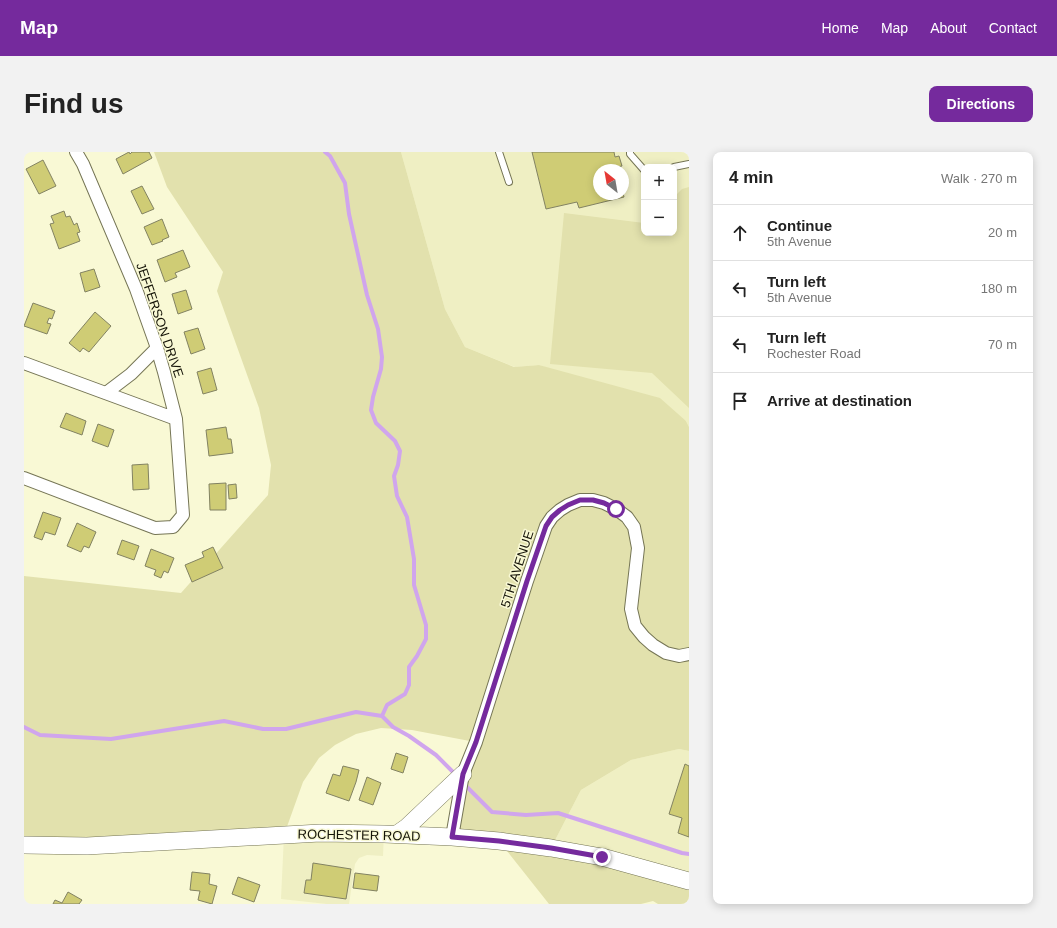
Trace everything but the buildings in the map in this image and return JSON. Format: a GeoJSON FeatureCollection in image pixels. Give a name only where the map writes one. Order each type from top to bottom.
{"type":"FeatureCollection","features":[{"type":"Feature","properties":{"kind":"street","name":"JEFFERSON DRIVE"},"geometry":{"type":"LineString","coordinates":[[24,478],[155,528],[173,527],[183,515],[176,419],[157,348],[136,289],[83,164],[76,152]]}},
{"type":"Feature","properties":{"kind":"street"},"geometry":{"type":"LineString","coordinates":[[106,393],[131,374],[157,348]]}},
{"type":"Feature","properties":{"kind":"street"},"geometry":{"type":"LineString","coordinates":[[24,363],[176,419]]}},
{"type":"Feature","properties":{"kind":"street","name":"5TH AVENUE"},"geometry":{"type":"LineString","coordinates":[[452,837],[463,774],[476,742],[546,526],[552,517],[560,510],[580,500],[593,500],[604,503],[616,509],[627,517],[634,527],[638,548],[631,608],[635,626],[653,645],[666,653],[679,656],[689,654]]}},
{"type":"Feature","properties":{"kind":"street"},"geometry":{"type":"LineString","coordinates":[[397,834],[407,827],[463,774]]}},
{"type":"Feature","properties":{"kind":"street","name":"ROCHESTER ROAD"},"geometry":{"type":"LineString","coordinates":[[24,845],[87,846],[320,833],[397,834],[499,841],[551,848],[602,857],[689,881]]}},
{"type":"Feature","properties":{"kind":"lane"},"geometry":{"type":"LineString","coordinates":[[499,152],[509,182]]}},
{"type":"Feature","properties":{"kind":"lane"},"geometry":{"type":"LineString","coordinates":[[630,152],[630,154],[641,167]]}},
{"type":"Feature","properties":{"kind":"lane"},"geometry":{"type":"LineString","coordinates":[[677,166],[689,164]]}},
{"type":"Feature","properties":{"kind":"shaded area"},"geometry":{"type":"Polygon","coordinates":[[[154,152],[401,152],[445,309],[465,347],[514,367],[539,365],[660,398],[686,421],[689,427],[689,751],[679,749],[631,760],[581,790],[551,848],[689,881],[689,904],[658,904],[653,901],[641,904],[549,904],[499,841],[452,837],[475,742],[412,730],[381,728],[356,734],[335,745],[319,758],[303,782],[284,835],[24,845],[24,576],[181,593],[268,495],[271,465],[259,408],[217,291],[223,272],[167,187],[154,152]]]}},
{"type":"Feature","properties":{"kind":"shaded area"},"geometry":{"type":"Polygon","coordinates":[[[401,152],[689,152],[689,427],[686,421],[539,365],[515,367],[465,347],[445,309],[401,152]]]}},
{"type":"Feature","properties":{"kind":"shaded area"},"geometry":{"type":"Polygon","coordinates":[[[689,187],[689,408],[652,373],[550,364],[564,213],[641,223],[641,236],[677,236],[677,194],[682,189],[689,187]]]}},
{"type":"Feature","properties":{"kind":"shaded area"},"geometry":{"type":"Polygon","coordinates":[[[679,749],[689,751],[689,881],[551,848],[581,790],[631,760],[679,749]]]}},
{"type":"Feature","properties":{"kind":"shaded area"},"geometry":{"type":"Polygon","coordinates":[[[384,834],[383,856],[367,855],[359,858],[355,864],[349,904],[327,904],[281,899],[284,835],[384,834]]]}},
{"type":"Feature","properties":{"kind":"waterway"},"geometry":{"type":"LineString","coordinates":[[325,152],[330,156],[345,183],[349,214],[367,295],[378,329],[382,357],[381,369],[371,410],[376,423],[395,441],[400,451],[398,465],[394,476],[397,496],[407,517],[414,559],[414,585],[426,625],[426,639],[409,667],[409,685],[405,694],[387,705],[382,716]]}},
{"type":"Feature","properties":{"kind":"waterway"},"geometry":{"type":"LineString","coordinates":[[24,727],[40,735],[111,739],[224,721],[263,729],[286,729],[356,712],[382,716],[393,727],[436,755],[456,775]]}},
{"type":"Feature","properties":{"kind":"waterway"},"geometry":{"type":"LineString","coordinates":[[463,783],[492,812],[526,815],[558,813],[689,854]]}},
{"type":"Feature","properties":{"kind":"route"},"geometry":{"type":"LineString","coordinates":[[602,857],[499,841],[452,837],[463,774],[476,742],[546,526],[552,517],[560,510],[580,500],[593,500],[604,503],[616,509]]}}]}
